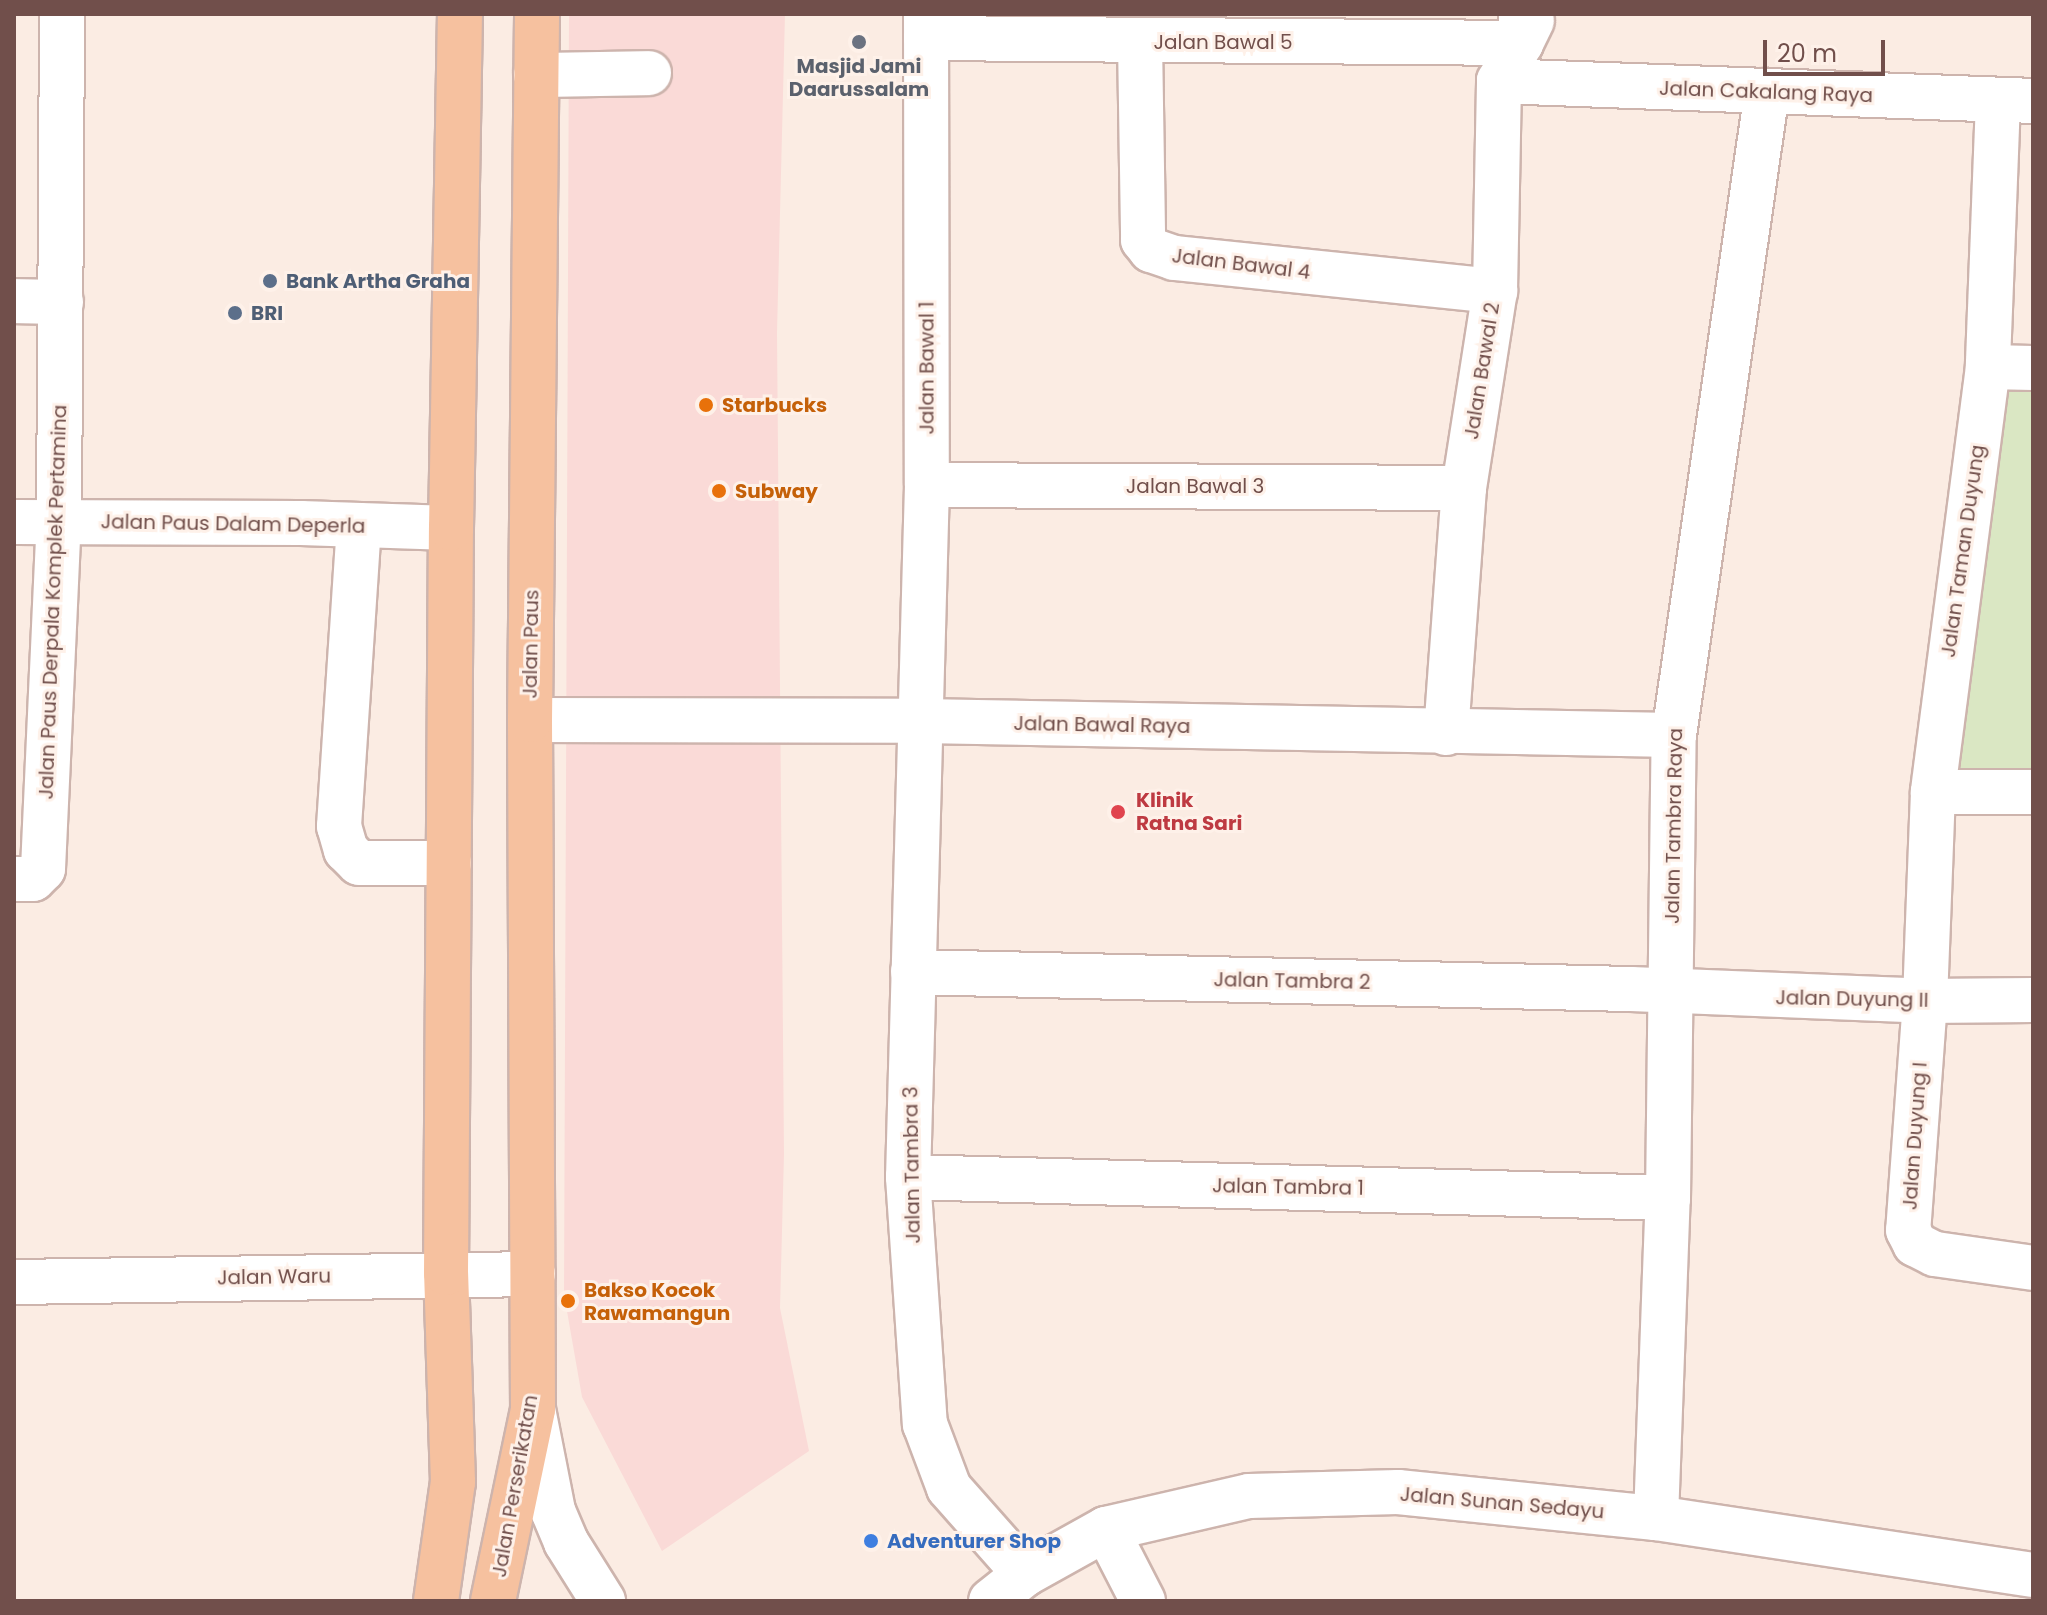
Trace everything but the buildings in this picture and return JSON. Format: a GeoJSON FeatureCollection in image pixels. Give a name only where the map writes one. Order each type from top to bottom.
{"type":"FeatureCollection","features":[{"type":"Feature","properties":{"kind":"main road"},"geometry":{"type":"LineString","coordinates":[[436,1601],[453,1482],[446,1273],[451,528],[460,14]]}},
{"type":"Feature","properties":{"kind":"main road","name":"Jalan Paus"},"geometry":{"type":"LineString","coordinates":[[533,1274],[530,720],[537,14]]}},
{"type":"Feature","properties":{"kind":"main road","name":"Jalan Perserikatan"},"geometry":{"type":"LineString","coordinates":[[493,1601],[533,1409],[533,1274]]}},
{"type":"Feature","properties":{"kind":"street","name":"Jalan Paus Derpala Komplek Pertamina"},"geometry":{"type":"LineString","coordinates":[[14,879],[33,879],[43,869],[33,698],[59,522],[62,14]]}},
{"type":"Feature","properties":{"kind":"street","name":"Jalan Bawal 5"},"geometry":{"type":"LineString","coordinates":[[926,26],[1140,41],[1526,24]]}},
{"type":"Feature","properties":{"kind":"street","name":"Jalan Bawal 2"},"geometry":{"type":"LineString","coordinates":[[1446,733],[1464,488],[1495,291],[1499,81],[1526,24]]}},
{"type":"Feature","properties":{"kind":"street","name":"Jalan Bawal 1"},"geometry":{"type":"LineString","coordinates":[[921,721],[927,485],[926,26]]}},
{"type":"Feature","properties":{"kind":"street","name":"Jalan Bawal 4"},"geometry":{"type":"LineString","coordinates":[[1140,41],[1143,240],[1151,250],[1174,258],[1495,291]]}},
{"type":"Feature","properties":{"kind":"street"},"geometry":{"type":"LineString","coordinates":[[536,75],[649,73]]}},
{"type":"Feature","properties":{"kind":"street","name":"Jalan Cakalang Raya"},"geometry":{"type":"LineString","coordinates":[[1499,81],[2015,101]]}},
{"type":"Feature","properties":{"kind":"street","name":"Jalan Tambra Raya"},"geometry":{"type":"LineString","coordinates":[[1656,1518],[1668,1198],[1674,735],[1767,91]]}},
{"type":"Feature","properties":{"kind":"street","name":"Jalan Taman Duyung"},"geometry":{"type":"LineString","coordinates":[[1925,1001],[1933,792],[1988,367],[2015,101]]}},
{"type":"Feature","properties":{"kind":"street"},"geometry":{"type":"LineString","coordinates":[[14,301],[61,302]]}},
{"type":"Feature","properties":{"kind":"street"},"geometry":{"type":"LineString","coordinates":[[1988,367],[2033,368]]}},
{"type":"Feature","properties":{"kind":"street","name":"Jalan Bawal 3"},"geometry":{"type":"LineString","coordinates":[[927,485],[1464,488]]}},
{"type":"Feature","properties":{"kind":"street","name":"Jalan Paus Dalam Deperla"},"geometry":{"type":"LineString","coordinates":[[14,522],[451,528]]}},
{"type":"Feature","properties":{"kind":"street"},"geometry":{"type":"LineString","coordinates":[[359,525],[339,826],[346,850],[359,863],[449,863]]}},
{"type":"Feature","properties":{"kind":"street","name":"Jalan Bawal Raya"},"geometry":{"type":"LineString","coordinates":[[530,720],[921,721],[1674,735]]}},
{"type":"Feature","properties":{"kind":"street","name":"Jalan Tambra 3"},"geometry":{"type":"LineString","coordinates":[[921,721],[908,1177],[925,1424],[949,1488],[1025,1574]]}},
{"type":"Feature","properties":{"kind":"street"},"geometry":{"type":"LineString","coordinates":[[1933,792],[2033,792]]}},
{"type":"Feature","properties":{"kind":"street","name":"Jalan Tambra 2"},"geometry":{"type":"LineString","coordinates":[[913,972],[1631,989],[1672,994]]}},
{"type":"Feature","properties":{"kind":"street","name":"Jalan Duyung II"},"geometry":{"type":"LineString","coordinates":[[1672,994],[1925,1001],[2033,1000]]}},
{"type":"Feature","properties":{"kind":"street","name":"Jalan Duyung I"},"geometry":{"type":"LineString","coordinates":[[1925,1001],[1908,1230],[1915,1244],[1935,1254],[2033,1268]]}},
{"type":"Feature","properties":{"kind":"street","name":"Jalan Tambra 1"},"geometry":{"type":"LineString","coordinates":[[908,1177],[1668,1198]]}},
{"type":"Feature","properties":{"kind":"street","name":"Jalan Waru"},"geometry":{"type":"LineString","coordinates":[[14,1282],[533,1274]]}},
{"type":"Feature","properties":{"kind":"street"},"geometry":{"type":"LineString","coordinates":[[533,1409],[553,1511],[566,1542],[603,1601]]}},
{"type":"Feature","properties":{"kind":"street","name":"Jalan Sunan Sedayu"},"geometry":{"type":"LineString","coordinates":[[991,1601],[1025,1574],[1106,1529],[1249,1496],[1398,1492],[1656,1518],[2033,1575]]}},
{"type":"Feature","properties":{"kind":"street"},"geometry":{"type":"LineString","coordinates":[[1106,1529],[1143,1601]]}},
{"type":"Feature","properties":{"kind":"shaded area"},"geometry":{"type":"Polygon","coordinates":[[[569,14],[785,14],[777,333],[784,1154],[780,1308],[809,1451],[662,1551],[582,1397],[564,1294],[569,14]]]}},
{"type":"Feature","properties":{"kind":"green space"},"geometry":{"type":"Polygon","coordinates":[[[1996,391],[2033,391],[2033,783],[1956,780],[1996,391]]]}},
{"type":"Feature","properties":{"kind":"place","name":"Masjid Jami Daarussalam"},"geometry":{"type":"Point","coordinates":[859,42]}},
{"type":"Feature","properties":{"kind":"place","name":"Bank Artha Graha"},"geometry":{"type":"Point","coordinates":[270,281]}},
{"type":"Feature","properties":{"kind":"place","name":"BRI"},"geometry":{"type":"Point","coordinates":[235,313]}},
{"type":"Feature","properties":{"kind":"place","name":"Starbucks"},"geometry":{"type":"Point","coordinates":[706,405]}},
{"type":"Feature","properties":{"kind":"place","name":"Subway"},"geometry":{"type":"Point","coordinates":[719,491]}},
{"type":"Feature","properties":{"kind":"place","name":"Klinik Ratna Sari"},"geometry":{"type":"Point","coordinates":[1118,812]}},
{"type":"Feature","properties":{"kind":"place","name":"Bakso Kocok Rawamangun"},"geometry":{"type":"Point","coordinates":[568,1301]}},
{"type":"Feature","properties":{"kind":"place","name":"Adventurer Shop"},"geometry":{"type":"Point","coordinates":[871,1541]}}]}
